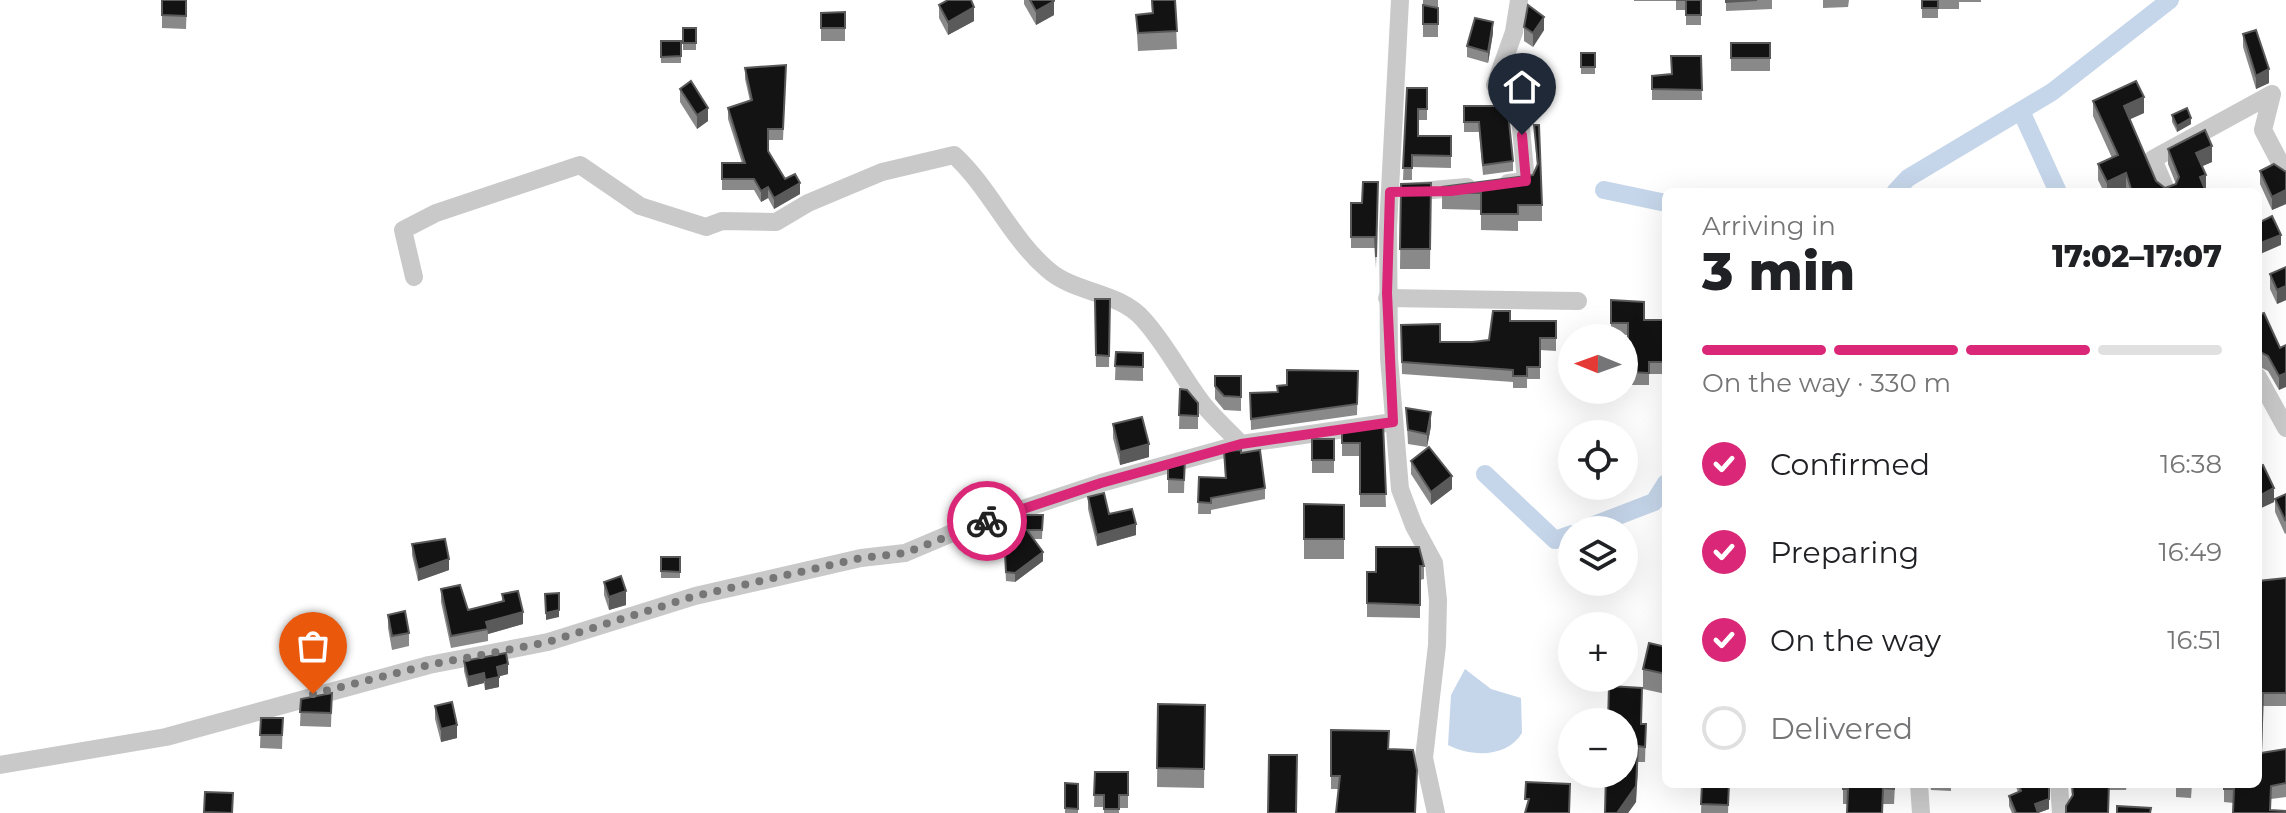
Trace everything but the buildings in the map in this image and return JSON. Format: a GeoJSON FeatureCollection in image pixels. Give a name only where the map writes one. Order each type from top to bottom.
{"type":"FeatureCollection","features":[{"type":"Feature","properties":{"kind":"street"},"geometry":{"type":"LineString","coordinates":[[1400,0],[1387,298],[1393,422],[1400,489],[1414,526],[1434,563],[1436,575],[1437,645],[1424,758],[1436,813]]}},
{"type":"Feature","properties":{"kind":"street"},"geometry":{"type":"LineString","coordinates":[[1390,192],[1451,191],[1526,181],[1520,118],[1495,85],[1514,32],[1519,0]]}},
{"type":"Feature","properties":{"kind":"street"},"geometry":{"type":"LineString","coordinates":[[2272,94],[2286,115]]}},
{"type":"Feature","properties":{"kind":"street"},"geometry":{"type":"LineString","coordinates":[[2272,94],[2263,130],[2286,174]]}},
{"type":"Feature","properties":{"kind":"street"},"geometry":{"type":"LineString","coordinates":[[2165,188],[2153,159],[2272,94]]}},
{"type":"Feature","properties":{"kind":"street"},"geometry":{"type":"LineString","coordinates":[[414,277],[403,230],[436,213],[580,165],[640,206],[706,227],[722,221],[776,222],[808,203],[882,172],[954,155],[968,168],[1008,225],[1047,270],[1077,288],[1118,301],[1143,318],[1205,406],[1241,444]]}},
{"type":"Feature","properties":{"kind":"street"},"geometry":{"type":"LineString","coordinates":[[1387,298],[1578,301]]}},
{"type":"Feature","properties":{"kind":"street"},"geometry":{"type":"LineString","coordinates":[[2262,384],[2286,428]]}},
{"type":"Feature","properties":{"kind":"street"},"geometry":{"type":"LineString","coordinates":[[0,765],[166,737],[429,665],[548,642],[695,596],[861,558],[905,553],[957,531],[1101,483],[1241,444],[1393,422]]}},
{"type":"Feature","properties":{"kind":"street"},"geometry":{"type":"LineString","coordinates":[[1919,788],[1921,813]]}},
{"type":"Feature","properties":{"kind":"street"},"geometry":{"type":"LineString","coordinates":[[2059,788],[2061,813]]}},
{"type":"Feature","properties":{"kind":"water"},"geometry":{"type":"Polygon","coordinates":[[[1465,669],[1491,689],[1521,698],[1522,733],[1507,747],[1478,753],[1448,745],[1451,695],[1465,669]]]}},
{"type":"Feature","properties":{"kind":"waterway"},"geometry":{"type":"LineString","coordinates":[[1899,188],[1908,178],[2052,92],[2170,0]]}},
{"type":"Feature","properties":{"kind":"waterway"},"geometry":{"type":"LineString","coordinates":[[2021,111],[2056,188]]}},
{"type":"Feature","properties":{"kind":"waterway"},"geometry":{"type":"LineString","coordinates":[[1604,190],[1662,202]]}},
{"type":"Feature","properties":{"kind":"waterway"},"geometry":{"type":"LineString","coordinates":[[1485,474],[1555,540],[1558,539]]}},
{"type":"Feature","properties":{"kind":"waterway"},"geometry":{"type":"LineString","coordinates":[[1618,516],[1654,502],[1662,489]]}},
{"type":"Feature","properties":{"kind":"way so far"},"geometry":{"type":"LineString","coordinates":[[313,694],[429,665],[548,642],[695,596],[861,558],[905,553],[987,521]]}},
{"type":"Feature","properties":{"kind":"route"},"geometry":{"type":"LineString","coordinates":[[987,521],[1101,483],[1241,444],[1393,422],[1387,293],[1390,192],[1451,191],[1476,185],[1526,181],[1522,135]]}}]}
